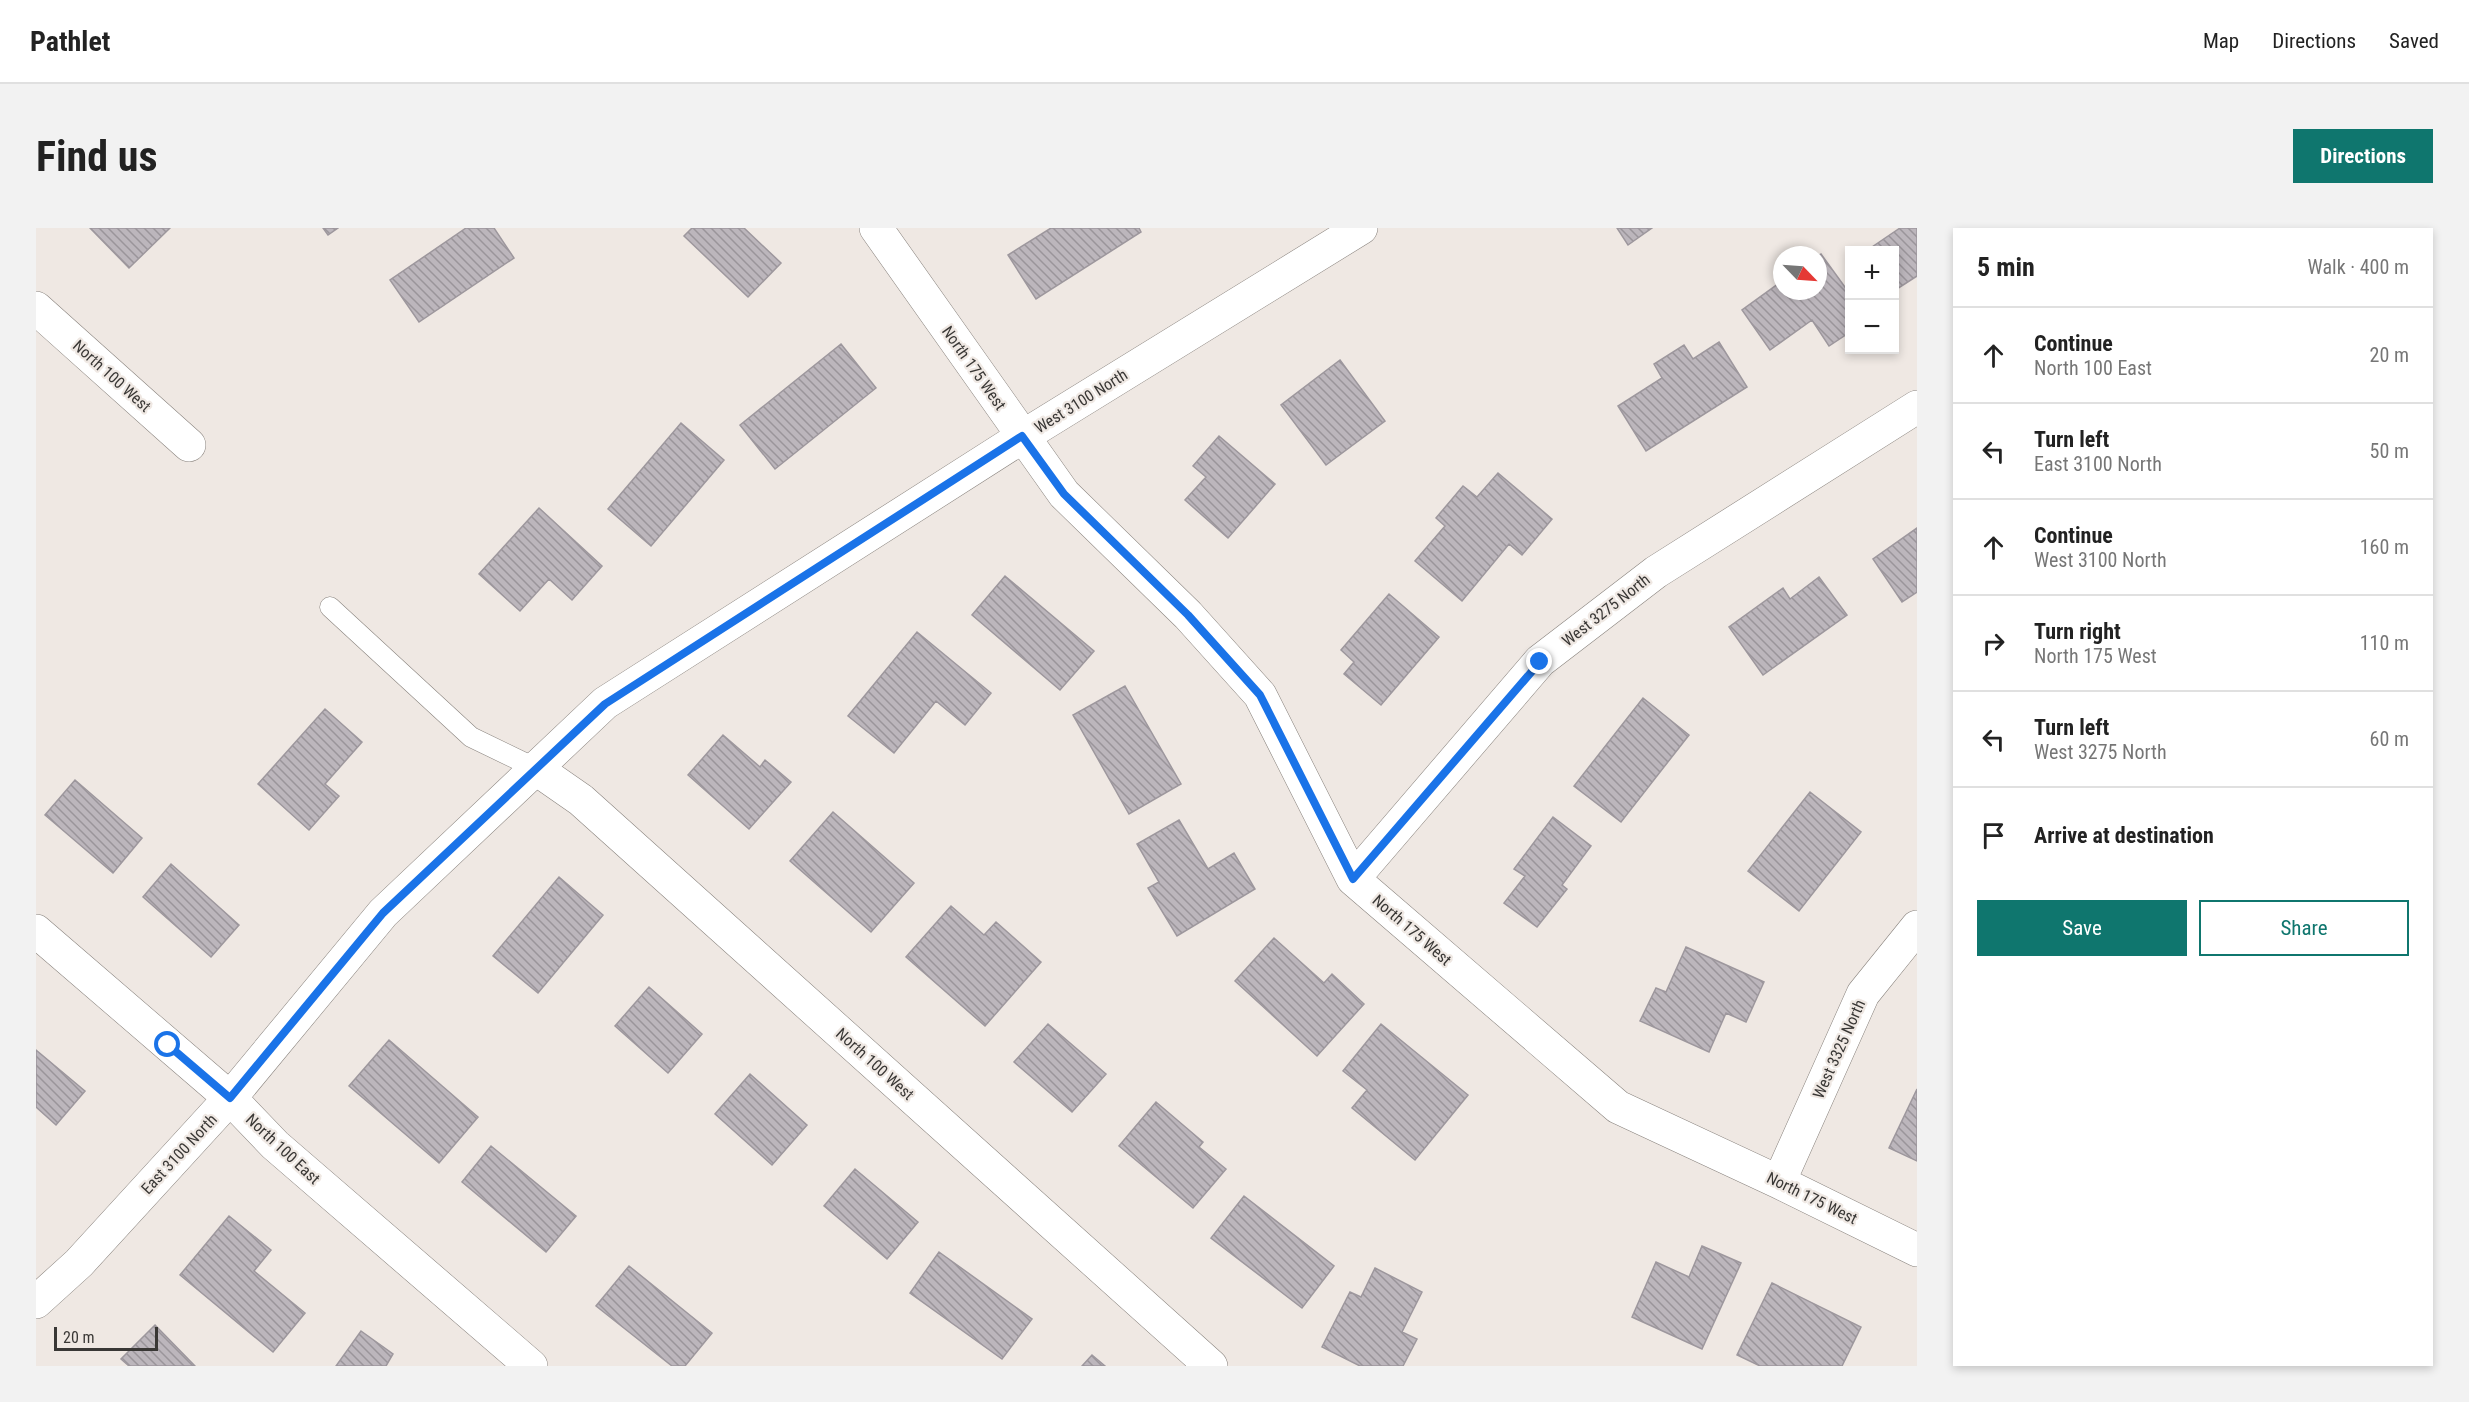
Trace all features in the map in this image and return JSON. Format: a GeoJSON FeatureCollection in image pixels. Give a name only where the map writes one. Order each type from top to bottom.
{"type":"FeatureCollection","features":[{"type":"Feature","properties":{"kind":"street","name":"North 175 West"},"geometry":{"type":"LineString","coordinates":[[876,228],[1064,494],[1188,615],[1260,695],[1353,879],[1618,1107],[1779,1182],[1917,1250]]}},
{"type":"Feature","properties":{"kind":"street","name":"West 3100 North"},"geometry":{"type":"LineString","coordinates":[[383,913],[605,704],[1022,436],[1361,228]]}},
{"type":"Feature","properties":{"kind":"street","name":"North 100 West"},"geometry":{"type":"LineString","coordinates":[[36,308],[189,445]]}},
{"type":"Feature","properties":{"kind":"street","name":"West 3275 North"},"geometry":{"type":"LineString","coordinates":[[1353,879],[1540,662],[1656,572],[1917,408]]}},
{"type":"Feature","properties":{"kind":"street","name":"North 100 West"},"geometry":{"type":"LineString","coordinates":[[535,768],[581,800],[1211,1366]]}},
{"type":"Feature","properties":{"kind":"street","name":"East 3100 North"},"geometry":{"type":"LineString","coordinates":[[36,1302],[79,1263],[230,1098],[383,913]]}},
{"type":"Feature","properties":{"kind":"street","name":"West 3325 North"},"geometry":{"type":"LineString","coordinates":[[1779,1182],[1863,994],[1917,927]]}},
{"type":"Feature","properties":{"kind":"street","name":"North 100 East"},"geometry":{"type":"LineString","coordinates":[[36,931],[230,1098],[275,1145],[531,1366]]}},
{"type":"Feature","properties":{"kind":"lane"},"geometry":{"type":"LineString","coordinates":[[330,607],[471,736],[535,768]]}},
{"type":"Feature","properties":{"kind":"building"},"geometry":{"type":"Polygon","coordinates":[[[90,228],[170,228],[129,268],[90,228]]]}},
{"type":"Feature","properties":{"kind":"building"},"geometry":{"type":"Polygon","coordinates":[[[323,228],[338,228],[328,235],[323,228]]]}},
{"type":"Feature","properties":{"kind":"building"},"geometry":{"type":"Polygon","coordinates":[[[466,228],[494,228],[514,258],[419,322],[390,280],[466,228]]]}},
{"type":"Feature","properties":{"kind":"building"},"geometry":{"type":"Polygon","coordinates":[[[692,228],[744,228],[781,263],[748,297],[684,236],[692,228]]]}},
{"type":"Feature","properties":{"kind":"building"},"geometry":{"type":"Polygon","coordinates":[[[1051,228],[1139,228],[1141,232],[1036,299],[1008,255],[1051,228]]]}},
{"type":"Feature","properties":{"kind":"building"},"geometry":{"type":"Polygon","coordinates":[[[1617,228],[1652,228],[1628,245],[1617,228]]]}},
{"type":"Feature","properties":{"kind":"building"},"geometry":{"type":"Polygon","coordinates":[[[1900,228],[1917,228],[1917,276],[1899,288],[1899,246],[1873,246],[1900,228]]]}},
{"type":"Feature","properties":{"kind":"building"},"geometry":{"type":"Polygon","coordinates":[[[1827,262],[1845,287],[1845,335],[1829,346],[1812,320],[1770,350],[1742,310],[1773,288],[1773,300],[1827,300],[1827,262]]]}},
{"type":"Feature","properties":{"kind":"building"},"geometry":{"type":"Polygon","coordinates":[[[1719,342],[1747,387],[1646,451],[1618,406],[1662,378],[1654,364],[1684,345],[1693,359],[1719,342]]]}},
{"type":"Feature","properties":{"kind":"building"},"geometry":{"type":"Polygon","coordinates":[[[841,344],[876,388],[775,469],[740,425],[841,344]]]}},
{"type":"Feature","properties":{"kind":"building"},"geometry":{"type":"Polygon","coordinates":[[[1340,360],[1385,421],[1326,465],[1281,405],[1340,360]]]}},
{"type":"Feature","properties":{"kind":"building"},"geometry":{"type":"Polygon","coordinates":[[[681,423],[724,460],[651,546],[608,509],[681,423]]]}},
{"type":"Feature","properties":{"kind":"building"},"geometry":{"type":"Polygon","coordinates":[[[1219,436],[1275,484],[1228,538],[1185,500],[1206,477],[1193,466],[1219,436]]]}},
{"type":"Feature","properties":{"kind":"building"},"geometry":{"type":"Polygon","coordinates":[[[1498,473],[1552,519],[1522,555],[1509,544],[1462,601],[1415,561],[1445,526],[1436,518],[1463,486],[1477,497],[1498,473]]]}},
{"type":"Feature","properties":{"kind":"building"},"geometry":{"type":"Polygon","coordinates":[[[539,508],[602,566],[572,600],[549,579],[520,611],[479,574],[539,508]]]}},
{"type":"Feature","properties":{"kind":"building"},"geometry":{"type":"Polygon","coordinates":[[[1917,528],[1917,592],[1902,602],[1873,559],[1917,528]]]}},
{"type":"Feature","properties":{"kind":"building"},"geometry":{"type":"Polygon","coordinates":[[[1005,576],[1094,651],[1060,690],[972,615],[1005,576]]]}},
{"type":"Feature","properties":{"kind":"building"},"geometry":{"type":"Polygon","coordinates":[[[1819,577],[1847,615],[1763,675],[1729,627],[1783,588],[1790,599],[1819,577]]]}},
{"type":"Feature","properties":{"kind":"building"},"geometry":{"type":"Polygon","coordinates":[[[1389,594],[1439,637],[1381,705],[1344,674],[1354,662],[1341,650],[1389,594]]]}},
{"type":"Feature","properties":{"kind":"building"},"geometry":{"type":"Polygon","coordinates":[[[917,632],[991,693],[965,725],[936,701],[894,753],[848,716],[917,632]]]}},
{"type":"Feature","properties":{"kind":"building"},"geometry":{"type":"Polygon","coordinates":[[[1125,686],[1181,784],[1129,814],[1073,715],[1125,686]]]}},
{"type":"Feature","properties":{"kind":"building"},"geometry":{"type":"Polygon","coordinates":[[[1643,698],[1689,735],[1621,822],[1574,786],[1643,698]]]}},
{"type":"Feature","properties":{"kind":"building"},"geometry":{"type":"Polygon","coordinates":[[[325,709],[362,742],[325,784],[339,796],[309,830],[258,784],[325,709]]]}},
{"type":"Feature","properties":{"kind":"building"},"geometry":{"type":"Polygon","coordinates":[[[723,735],[760,767],[765,760],[791,782],[749,829],[688,775],[723,735]]]}},
{"type":"Feature","properties":{"kind":"building"},"geometry":{"type":"Polygon","coordinates":[[[75,780],[142,838],[113,873],[45,815],[75,780]]]}},
{"type":"Feature","properties":{"kind":"building"},"geometry":{"type":"Polygon","coordinates":[[[1810,792],[1861,832],[1799,911],[1748,871],[1810,792]]]}},
{"type":"Feature","properties":{"kind":"building"},"geometry":{"type":"Polygon","coordinates":[[[833,812],[914,883],[871,932],[790,861],[833,812]]]}},
{"type":"Feature","properties":{"kind":"building"},"geometry":{"type":"Polygon","coordinates":[[[1553,817],[1591,846],[1562,885],[1567,889],[1537,927],[1504,903],[1525,876],[1514,869],[1553,817]]]}},
{"type":"Feature","properties":{"kind":"building"},"geometry":{"type":"Polygon","coordinates":[[[1179,820],[1208,869],[1234,853],[1255,889],[1177,936],[1148,888],[1159,882],[1137,844],[1179,820]]]}},
{"type":"Feature","properties":{"kind":"building"},"geometry":{"type":"Polygon","coordinates":[[[171,864],[239,925],[211,957],[143,897],[171,864]]]}},
{"type":"Feature","properties":{"kind":"building"},"geometry":{"type":"Polygon","coordinates":[[[559,877],[603,915],[538,993],[493,956],[559,877]]]}},
{"type":"Feature","properties":{"kind":"building"},"geometry":{"type":"Polygon","coordinates":[[[951,906],[984,935],[996,922],[1041,962],[985,1026],[906,957],[951,906]]]}},
{"type":"Feature","properties":{"kind":"building"},"geometry":{"type":"Polygon","coordinates":[[[1274,938],[1324,983],[1332,974],[1364,1004],[1317,1056],[1235,981],[1274,938]]]}},
{"type":"Feature","properties":{"kind":"building"},"geometry":{"type":"Polygon","coordinates":[[[1686,947],[1764,982],[1746,1022],[1726,1013],[1709,1052],[1640,1021],[1656,988],[1666,992],[1686,947]]]}},
{"type":"Feature","properties":{"kind":"building"},"geometry":{"type":"Polygon","coordinates":[[[649,987],[702,1034],[668,1073],[615,1026],[649,987]]]}},
{"type":"Feature","properties":{"kind":"building"},"geometry":{"type":"Polygon","coordinates":[[[1048,1024],[1106,1074],[1072,1112],[1014,1062],[1048,1024]]]}},
{"type":"Feature","properties":{"kind":"building"},"geometry":{"type":"Polygon","coordinates":[[[1381,1024],[1468,1095],[1415,1160],[1352,1108],[1367,1090],[1343,1071],[1381,1024]]]}},
{"type":"Feature","properties":{"kind":"building"},"geometry":{"type":"Polygon","coordinates":[[[389,1040],[478,1117],[439,1163],[349,1086],[389,1040]]]}},
{"type":"Feature","properties":{"kind":"building"},"geometry":{"type":"Polygon","coordinates":[[[36,1050],[85,1091],[56,1125],[36,1107],[36,1050]]]}},
{"type":"Feature","properties":{"kind":"building"},"geometry":{"type":"Polygon","coordinates":[[[750,1074],[807,1125],[772,1165],[715,1114],[750,1074]]]}},
{"type":"Feature","properties":{"kind":"building"},"geometry":{"type":"Polygon","coordinates":[[[1917,1089],[1917,1161],[1889,1148],[1917,1089]]]}},
{"type":"Feature","properties":{"kind":"building"},"geometry":{"type":"Polygon","coordinates":[[[1156,1102],[1203,1142],[1199,1147],[1226,1169],[1193,1208],[1119,1146],[1156,1102]]]}},
{"type":"Feature","properties":{"kind":"building"},"geometry":{"type":"Polygon","coordinates":[[[491,1146],[576,1216],[546,1252],[462,1182],[491,1146]]]}},
{"type":"Feature","properties":{"kind":"building"},"geometry":{"type":"Polygon","coordinates":[[[855,1169],[918,1222],[887,1259],[824,1206],[855,1169]]]}},
{"type":"Feature","properties":{"kind":"building"},"geometry":{"type":"Polygon","coordinates":[[[1244,1196],[1334,1266],[1302,1308],[1211,1238],[1244,1196]]]}},
{"type":"Feature","properties":{"kind":"building"},"geometry":{"type":"Polygon","coordinates":[[[229,1216],[271,1250],[254,1271],[305,1313],[273,1352],[180,1275],[229,1216]]]}},
{"type":"Feature","properties":{"kind":"building"},"geometry":{"type":"Polygon","coordinates":[[[1702,1246],[1741,1263],[1702,1349],[1632,1317],[1656,1262],[1689,1277],[1702,1246]]]}},
{"type":"Feature","properties":{"kind":"building"},"geometry":{"type":"Polygon","coordinates":[[[939,1252],[1032,1319],[1002,1359],[910,1293],[939,1252]]]}},
{"type":"Feature","properties":{"kind":"building"},"geometry":{"type":"Polygon","coordinates":[[[629,1266],[712,1333],[685,1366],[672,1366],[596,1306],[629,1266]]]}},
{"type":"Feature","properties":{"kind":"building"},"geometry":{"type":"Polygon","coordinates":[[[1375,1268],[1422,1292],[1402,1332],[1417,1339],[1403,1366],[1360,1366],[1322,1347],[1350,1292],[1361,1297],[1375,1268]]]}},
{"type":"Feature","properties":{"kind":"building"},"geometry":{"type":"Polygon","coordinates":[[[1772,1283],[1861,1327],[1842,1366],[1760,1366],[1737,1355],[1772,1283]]]}},
{"type":"Feature","properties":{"kind":"building"},"geometry":{"type":"Polygon","coordinates":[[[155,1325],[195,1366],[129,1366],[121,1359],[155,1325]]]}},
{"type":"Feature","properties":{"kind":"building"},"geometry":{"type":"Polygon","coordinates":[[[361,1331],[393,1354],[386,1366],[336,1366],[361,1331]]]}},
{"type":"Feature","properties":{"kind":"building"},"geometry":{"type":"Polygon","coordinates":[[[1092,1355],[1105,1366],[1082,1366],[1092,1355]]]}},
{"type":"Feature","properties":{"kind":"route"},"geometry":{"type":"LineString","coordinates":[[168,1045],[230,1098],[383,913],[605,704],[1022,436],[1064,494],[1188,615],[1260,695],[1353,879],[1540,662]]}}]}
